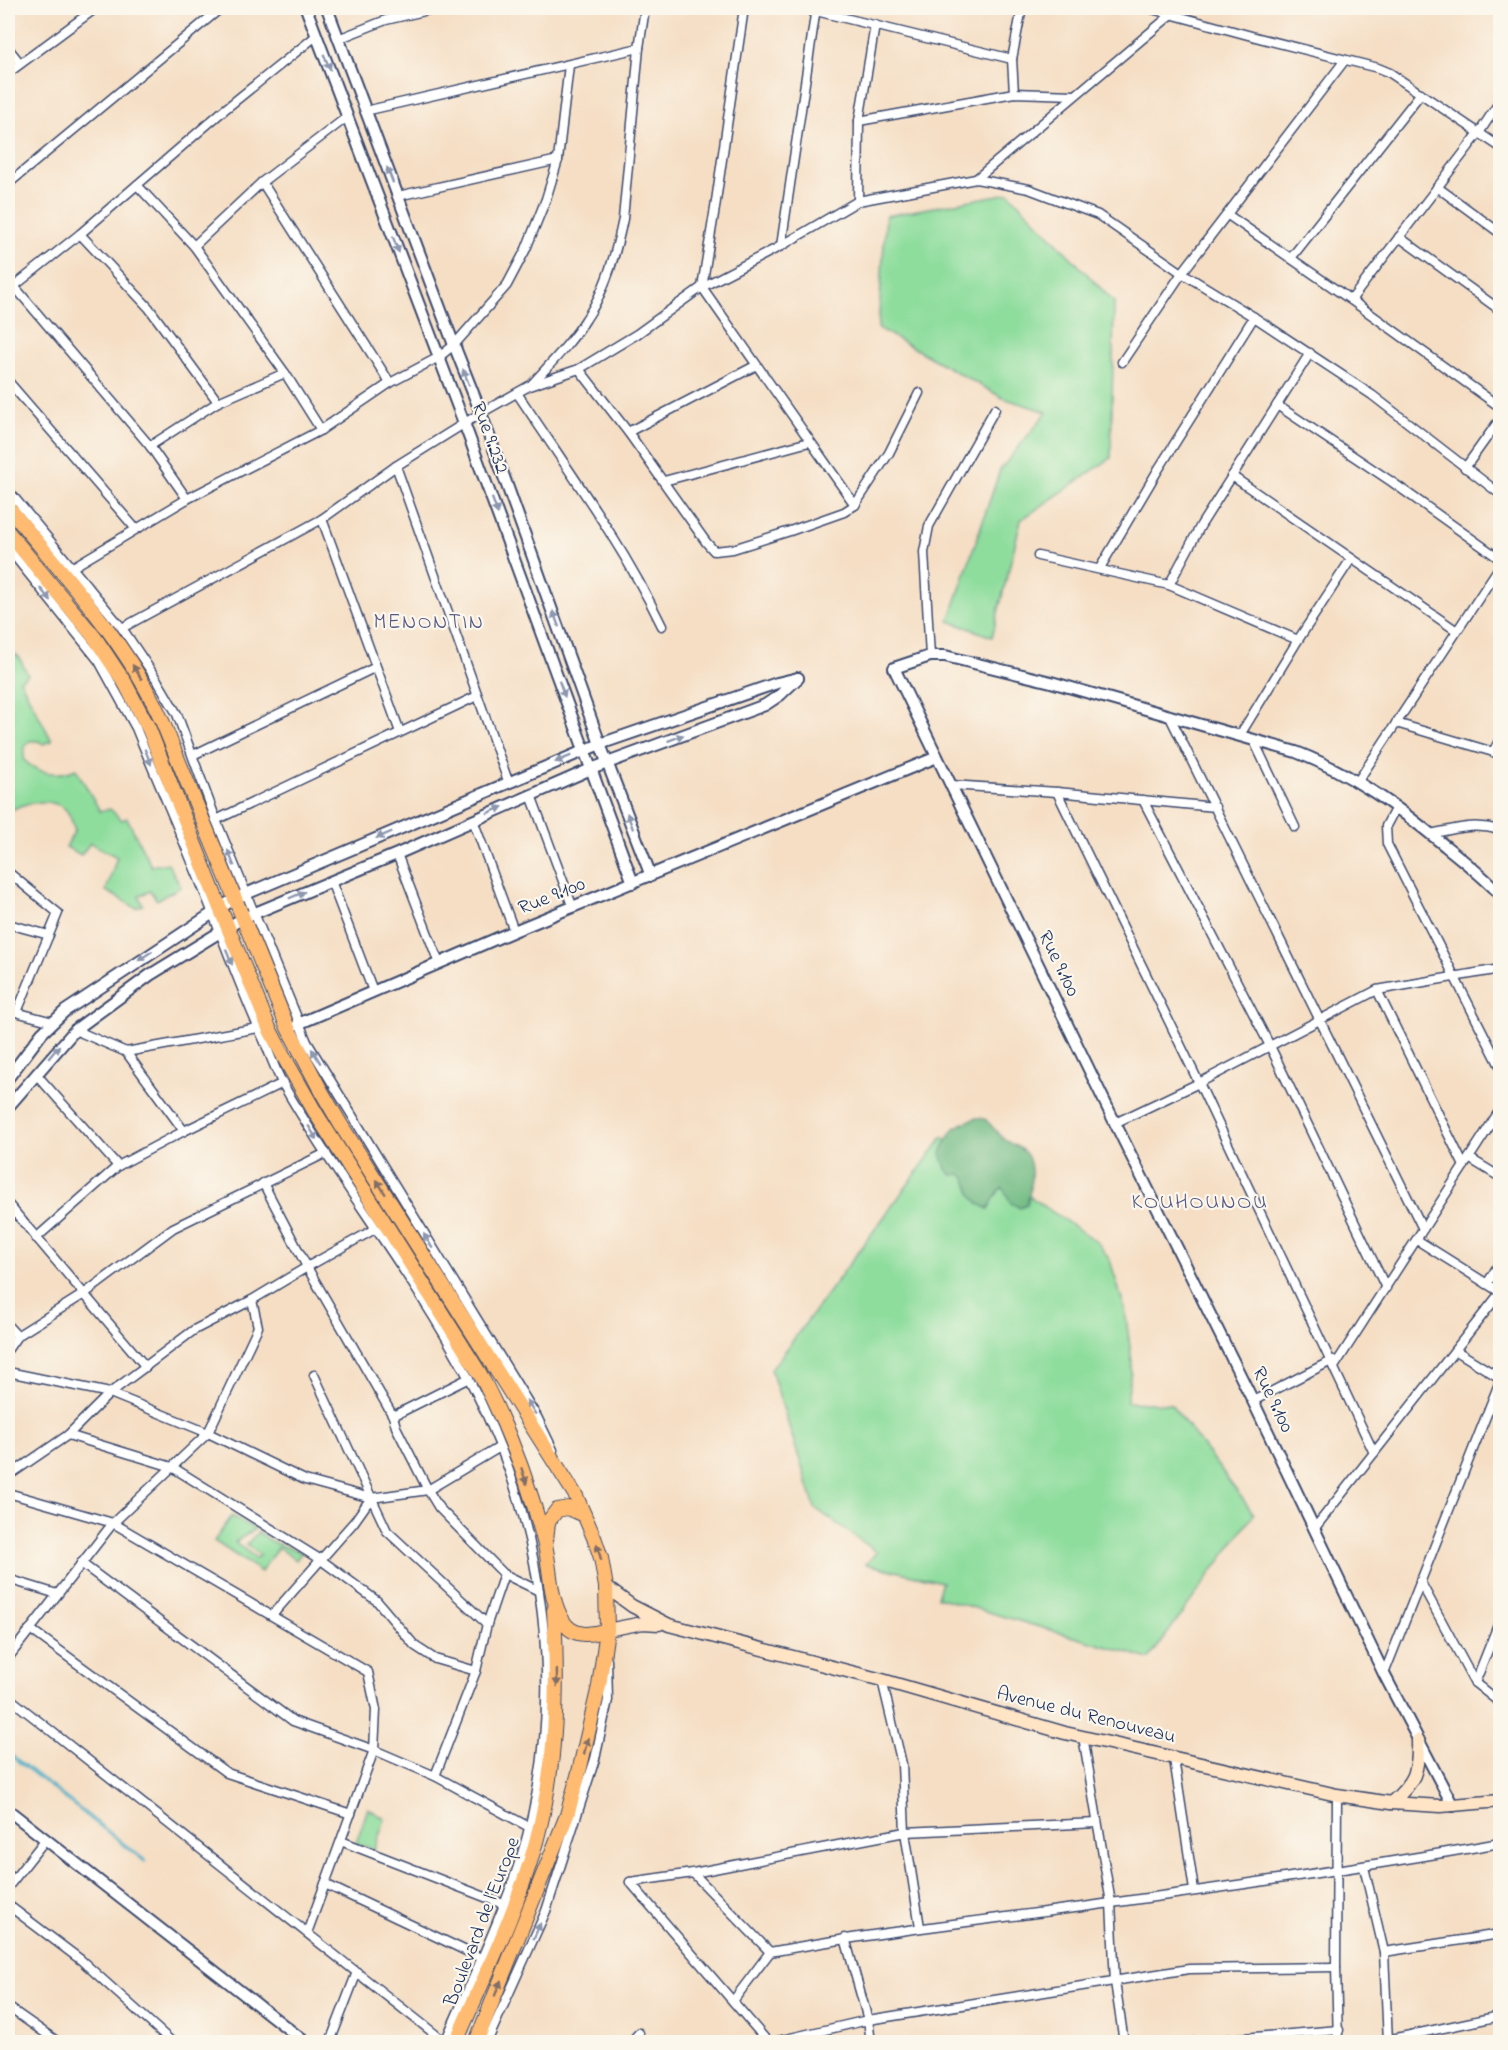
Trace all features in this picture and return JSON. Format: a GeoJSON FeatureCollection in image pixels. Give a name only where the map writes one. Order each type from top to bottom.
{"type":"FeatureCollection","features":[{"type":"Feature","properties":{"kind":"highway","name":"Boulevard de l’Europe"},"geometry":{"type":"LineString","coordinates":[[8,507],[107,628],[141,676],[164,723],[248,916],[288,1028],[320,1089],[576,1496],[601,1558],[606,1587],[607,1630],[590,1730],[567,1815],[476,2043]]}},
{"type":"Feature","properties":{"kind":"highway"},"geometry":{"type":"LineString","coordinates":[[8,532],[94,638],[125,683],[149,729],[216,911],[269,1028],[300,1086],[480,1374],[495,1403],[519,1459],[546,1547],[554,1599],[563,1621],[580,1635],[607,1630]]}},
{"type":"Feature","properties":{"kind":"highway"},"geometry":{"type":"LineString","coordinates":[[546,1547],[548,1522],[557,1510],[568,1508],[584,1515]]}},
{"type":"Feature","properties":{"kind":"highway","name":"Boulevard de l’Europe"},"geometry":{"type":"LineString","coordinates":[[449,2042],[522,1886],[537,1841],[552,1763],[557,1709],[554,1599]]}},
{"type":"Feature","properties":{"kind":"main road","name":"Avenue du Renouveau"},"geometry":{"type":"LineString","coordinates":[[606,1587],[632,1606],[669,1625]]}},
{"type":"Feature","properties":{"kind":"main road","name":"Avenue du Renouveau"},"geometry":{"type":"LineString","coordinates":[[607,1630],[643,1623],[669,1625],[882,1680],[1065,1733],[1337,1796],[1391,1803],[1453,1806],[1500,1801]]}},
{"type":"Feature","properties":{"kind":"main road"},"geometry":{"type":"LineString","coordinates":[[1391,1803],[1404,1793],[1415,1775],[1418,1764],[1418,1740]]}},
{"type":"Feature","properties":{"kind":"street"},"geometry":{"type":"LineString","coordinates":[[8,73],[96,8]]}},
{"type":"Feature","properties":{"kind":"street"},"geometry":{"type":"LineString","coordinates":[[8,184],[221,8]]}},
{"type":"Feature","properties":{"kind":"street","name":"Rue 9.232"},"geometry":{"type":"LineString","coordinates":[[306,8],[464,423],[633,883]]}},
{"type":"Feature","properties":{"kind":"street","name":"Rue 9.232"},"geometry":{"type":"LineString","coordinates":[[327,8],[453,345],[481,413],[600,744],[651,876]]}},
{"type":"Feature","properties":{"kind":"street"},"geometry":{"type":"LineString","coordinates":[[338,39],[386,20],[437,8]]}},
{"type":"Feature","properties":{"kind":"street"},"geometry":{"type":"LineString","coordinates":[[529,386],[564,349],[587,318],[608,275],[617,246],[623,219],[639,48],[645,8]]}},
{"type":"Feature","properties":{"kind":"street"},"geometry":{"type":"LineString","coordinates":[[744,8],[702,287],[755,366],[855,505]]}},
{"type":"Feature","properties":{"kind":"street"},"geometry":{"type":"LineString","coordinates":[[1014,93],[1012,59],[1022,8]]}},
{"type":"Feature","properties":{"kind":"street"},"geometry":{"type":"LineString","coordinates":[[1148,8],[1378,68],[1421,93],[1500,147]]}},
{"type":"Feature","properties":{"kind":"street"},"geometry":{"type":"LineString","coordinates":[[781,246],[816,9],[1012,59]]}},
{"type":"Feature","properties":{"kind":"street"},"geometry":{"type":"LineString","coordinates":[[976,178],[1172,14]]}},
{"type":"Feature","properties":{"kind":"street"},"geometry":{"type":"LineString","coordinates":[[858,201],[859,121],[875,25]]}},
{"type":"Feature","properties":{"kind":"street"},"geometry":{"type":"LineString","coordinates":[[188,499],[150,446],[10,285],[80,234],[224,110],[316,36]]}},
{"type":"Feature","properties":{"kind":"street"},"geometry":{"type":"LineString","coordinates":[[8,48],[20,63]]}},
{"type":"Feature","properties":{"kind":"street"},"geometry":{"type":"LineString","coordinates":[[365,111],[569,66],[639,48]]}},
{"type":"Feature","properties":{"kind":"street"},"geometry":{"type":"LineString","coordinates":[[1122,362],[1182,273],[1346,60]]}},
{"type":"Feature","properties":{"kind":"street"},"geometry":{"type":"LineString","coordinates":[[73,567],[135,528],[321,430],[390,383],[439,357],[453,345],[507,285],[518,267],[546,199],[558,160],[569,66]]}},
{"type":"Feature","properties":{"kind":"street"},"geometry":{"type":"LineString","coordinates":[[859,121],[1014,93],[1074,95]]}},
{"type":"Feature","properties":{"kind":"street"},"geometry":{"type":"LineString","coordinates":[[1291,258],[1421,93]]}},
{"type":"Feature","properties":{"kind":"street"},"geometry":{"type":"LineString","coordinates":[[1351,300],[1479,133],[1500,101]]}},
{"type":"Feature","properties":{"kind":"street"},"geometry":{"type":"LineString","coordinates":[[194,246],[262,182],[347,117]]}},
{"type":"Feature","properties":{"kind":"street"},"geometry":{"type":"LineString","coordinates":[[398,196],[558,160]]}},
{"type":"Feature","properties":{"kind":"street"},"geometry":{"type":"LineString","coordinates":[[122,628],[321,519],[396,466],[481,413],[529,386],[579,369],[637,334],[702,287],[781,246],[858,201],[976,178],[1029,189],[1098,215],[1182,273],[1254,317],[1372,395],[1500,494]]}},
{"type":"Feature","properties":{"kind":"street"},"geometry":{"type":"LineString","coordinates":[[262,182],[390,383]]}},
{"type":"Feature","properties":{"kind":"street"},"geometry":{"type":"LineString","coordinates":[[137,185],[194,246],[285,373],[321,430]]}},
{"type":"Feature","properties":{"kind":"street"},"geometry":{"type":"LineString","coordinates":[[1437,188],[1500,233]]}},
{"type":"Feature","properties":{"kind":"street"},"geometry":{"type":"LineString","coordinates":[[1228,215],[1500,407]]}},
{"type":"Feature","properties":{"kind":"street"},"geometry":{"type":"LineString","coordinates":[[80,234],[148,308],[218,402]]}},
{"type":"Feature","properties":{"kind":"street"},"geometry":{"type":"LineString","coordinates":[[1399,237],[1500,310]]}},
{"type":"Feature","properties":{"kind":"street"},"geometry":{"type":"LineString","coordinates":[[1100,568],[1158,470],[1254,317]]}},
{"type":"Feature","properties":{"kind":"street"},"geometry":{"type":"LineString","coordinates":[[1169,585],[1186,550],[1310,353]]}},
{"type":"Feature","properties":{"kind":"street"},"geometry":{"type":"LineString","coordinates":[[628,432],[755,366]]}},
{"type":"Feature","properties":{"kind":"street"},"geometry":{"type":"LineString","coordinates":[[579,369],[714,550],[733,549],[790,531],[844,512],[855,505],[889,453],[919,393]]}},
{"type":"Feature","properties":{"kind":"street"},"geometry":{"type":"LineString","coordinates":[[150,446],[218,402],[285,373]]}},
{"type":"Feature","properties":{"kind":"street"},"geometry":{"type":"LineString","coordinates":[[8,381],[135,528]]}},
{"type":"Feature","properties":{"kind":"street"},"geometry":{"type":"LineString","coordinates":[[516,393],[624,553],[649,597],[662,626]]}},
{"type":"Feature","properties":{"kind":"street"},"geometry":{"type":"LineString","coordinates":[[1277,405],[1392,482],[1500,559]]}},
{"type":"Feature","properties":{"kind":"street"},"geometry":{"type":"LineString","coordinates":[[930,656],[924,562],[929,525],[995,409]]}},
{"type":"Feature","properties":{"kind":"street"},"geometry":{"type":"LineString","coordinates":[[1466,468],[1500,419]]}},
{"type":"Feature","properties":{"kind":"street"},"geometry":{"type":"LineString","coordinates":[[664,481],[810,442]]}},
{"type":"Feature","properties":{"kind":"street"},"geometry":{"type":"LineString","coordinates":[[396,466],[508,782]]}},
{"type":"Feature","properties":{"kind":"street"},"geometry":{"type":"LineString","coordinates":[[1232,476],[1457,631]]}},
{"type":"Feature","properties":{"kind":"street"},"geometry":{"type":"LineString","coordinates":[[8,490],[122,628],[177,714],[216,820],[240,897]]}},
{"type":"Feature","properties":{"kind":"street"},"geometry":{"type":"LineString","coordinates":[[321,519],[400,732]]}},
{"type":"Feature","properties":{"kind":"street"},"geometry":{"type":"LineString","coordinates":[[8,548],[99,661],[111,681],[136,728],[216,911]]}},
{"type":"Feature","properties":{"kind":"street"},"geometry":{"type":"LineString","coordinates":[[1038,555],[1169,585],[1298,640]]}},
{"type":"Feature","properties":{"kind":"street"},"geometry":{"type":"LineString","coordinates":[[1240,735],[1351,559]]}},
{"type":"Feature","properties":{"kind":"street"},"geometry":{"type":"LineString","coordinates":[[1358,781],[1500,566]]}},
{"type":"Feature","properties":{"kind":"street"},"geometry":{"type":"LineString","coordinates":[[937,757],[894,668],[930,656],[945,656],[1169,715],[1313,759],[1358,781],[1396,807],[1500,894]]}},
{"type":"Feature","properties":{"kind":"street"},"geometry":{"type":"LineString","coordinates":[[193,755],[376,667]]}},
{"type":"Feature","properties":{"kind":"street"},"geometry":{"type":"LineString","coordinates":[[8,1078],[64,1011],[110,979],[240,897],[600,744],[696,710],[798,678],[765,705],[608,762],[248,916],[150,975],[75,1030],[8,1107]]}},
{"type":"Feature","properties":{"kind":"street"},"geometry":{"type":"LineString","coordinates":[[216,820],[477,696]]}},
{"type":"Feature","properties":{"kind":"street"},"geometry":{"type":"LineString","coordinates":[[696,710],[702,729]]}},
{"type":"Feature","properties":{"kind":"street"},"geometry":{"type":"LineString","coordinates":[[1169,715],[1423,1229]]}},
{"type":"Feature","properties":{"kind":"street"},"geometry":{"type":"LineString","coordinates":[[1396,723],[1497,753],[1500,739]]}},
{"type":"Feature","properties":{"kind":"street"},"geometry":{"type":"LineString","coordinates":[[1253,739],[1295,827]]}},
{"type":"Feature","properties":{"kind":"street","name":"Rue 9.100"},"geometry":{"type":"LineString","coordinates":[[298,1024],[514,931],[937,757],[1253,1401],[1384,1674],[1453,1806]]}},
{"type":"Feature","properties":{"kind":"street"},"geometry":{"type":"LineString","coordinates":[[951,785],[1057,792],[1215,807]]}},
{"type":"Feature","properties":{"kind":"street"},"geometry":{"type":"LineString","coordinates":[[1057,792],[1199,1083],[1374,1453]]}},
{"type":"Feature","properties":{"kind":"street"},"geometry":{"type":"LineString","coordinates":[[531,795],[573,908]]}},
{"type":"Feature","properties":{"kind":"street"},"geometry":{"type":"LineString","coordinates":[[1143,800],[1270,1046],[1386,1288]]}},
{"type":"Feature","properties":{"kind":"street"},"geometry":{"type":"LineString","coordinates":[[1396,807],[1386,826],[1387,844],[1500,1066]]}},
{"type":"Feature","properties":{"kind":"street"},"geometry":{"type":"LineString","coordinates":[[473,820],[514,931]]}},
{"type":"Feature","properties":{"kind":"street"},"geometry":{"type":"LineString","coordinates":[[1431,834],[1470,825],[1484,825],[1500,830]]}},
{"type":"Feature","properties":{"kind":"street"},"geometry":{"type":"LineString","coordinates":[[397,854],[439,963]]}},
{"type":"Feature","properties":{"kind":"street"},"geometry":{"type":"LineString","coordinates":[[8,872],[58,913],[17,1012]]}},
{"type":"Feature","properties":{"kind":"street"},"geometry":{"type":"LineString","coordinates":[[331,880],[373,991]]}},
{"type":"Feature","properties":{"kind":"street"},"geometry":{"type":"LineString","coordinates":[[248,916],[298,1024],[325,1072],[537,1418],[576,1496]]}},
{"type":"Feature","properties":{"kind":"street"},"geometry":{"type":"LineString","coordinates":[[8,924],[49,935]]}},
{"type":"Feature","properties":{"kind":"street"},"geometry":{"type":"LineString","coordinates":[[8,1697],[449,2042],[521,1857],[539,1775],[545,1700],[545,1652],[539,1591],[526,1523],[519,1497],[500,1448],[469,1378],[283,1083],[258,1028],[224,930]]}},
{"type":"Feature","properties":{"kind":"street"},"geometry":{"type":"LineString","coordinates":[[1115,1123],[1199,1083],[1377,990],[1500,969]]}},
{"type":"Feature","properties":{"kind":"street"},"geometry":{"type":"LineString","coordinates":[[1377,990],[1467,1162],[1500,1177]]}},
{"type":"Feature","properties":{"kind":"street"},"geometry":{"type":"LineString","coordinates":[[8,1010],[53,1022]]}},
{"type":"Feature","properties":{"kind":"street"},"geometry":{"type":"LineString","coordinates":[[126,1052],[258,1028]]}},
{"type":"Feature","properties":{"kind":"street"},"geometry":{"type":"LineString","coordinates":[[75,1030],[126,1052],[184,1131]]}},
{"type":"Feature","properties":{"kind":"street"},"geometry":{"type":"LineString","coordinates":[[36,1074],[118,1166]]}},
{"type":"Feature","properties":{"kind":"street"},"geometry":{"type":"LineString","coordinates":[[36,1238],[118,1166],[283,1083]]}},
{"type":"Feature","properties":{"kind":"street"},"geometry":{"type":"LineString","coordinates":[[1253,1401],[1332,1364],[1342,1355],[1500,1110]]}},
{"type":"Feature","properties":{"kind":"street"},"geometry":{"type":"LineString","coordinates":[[8,1349],[17,1336],[84,1294],[172,1228],[326,1153]]}},
{"type":"Feature","properties":{"kind":"street"},"geometry":{"type":"LineString","coordinates":[[263,1183],[307,1267],[393,1416],[396,1427],[439,1508],[504,1574],[539,1591]]}},
{"type":"Feature","properties":{"kind":"street"},"geometry":{"type":"LineString","coordinates":[[8,1204],[146,1367]]}},
{"type":"Feature","properties":{"kind":"street"},"geometry":{"type":"LineString","coordinates":[[8,1476],[68,1435],[110,1394],[194,1330],[252,1300],[375,1229]]}},
{"type":"Feature","properties":{"kind":"street"},"geometry":{"type":"LineString","coordinates":[[1314,1529],[1500,1292],[1417,1239]]}},
{"type":"Feature","properties":{"kind":"street"},"geometry":{"type":"LineString","coordinates":[[1487,1284],[1500,1262]]}},
{"type":"Feature","properties":{"kind":"street"},"geometry":{"type":"LineString","coordinates":[[8,1658],[113,1523],[208,1433],[258,1327],[252,1300]]}},
{"type":"Feature","properties":{"kind":"street"},"geometry":{"type":"LineString","coordinates":[[8,1326],[17,1336]]}},
{"type":"Feature","properties":{"kind":"street"},"geometry":{"type":"LineString","coordinates":[[1384,1674],[1500,1379],[1455,1350]]}},
{"type":"Feature","properties":{"kind":"street"},"geometry":{"type":"LineString","coordinates":[[8,1372],[110,1394],[208,1433],[305,1480],[371,1498],[428,1490],[500,1448]]}},
{"type":"Feature","properties":{"kind":"street"},"geometry":{"type":"LineString","coordinates":[[314,1375],[387,1531],[488,1624]]}},
{"type":"Feature","properties":{"kind":"street"},"geometry":{"type":"LineString","coordinates":[[393,1416],[469,1378]]}},
{"type":"Feature","properties":{"kind":"street"},"geometry":{"type":"LineString","coordinates":[[68,1435],[172,1467],[321,1560],[377,1601],[415,1646],[435,1659],[476,1671]]}},
{"type":"Feature","properties":{"kind":"street"},"geometry":{"type":"LineString","coordinates":[[8,1493],[113,1523],[368,1672],[376,1710],[374,1750],[307,1932]]}},
{"type":"Feature","properties":{"kind":"street"},"geometry":{"type":"LineString","coordinates":[[272,1615],[354,1522],[371,1498]]}},
{"type":"Feature","properties":{"kind":"street"},"geometry":{"type":"LineString","coordinates":[[81,1563],[293,1721],[374,1750],[435,1776],[528,1827]]}},
{"type":"Feature","properties":{"kind":"street"},"geometry":{"type":"LineString","coordinates":[[435,1776],[476,1671],[504,1574]]}},
{"type":"Feature","properties":{"kind":"street"},"geometry":{"type":"LineString","coordinates":[[8,1580],[57,1594]]}},
{"type":"Feature","properties":{"kind":"street"},"geometry":{"type":"LineString","coordinates":[[1420,1581],[1475,1683],[1500,1703]]}},
{"type":"Feature","properties":{"kind":"street"},"geometry":{"type":"LineString","coordinates":[[1475,1683],[1500,1620]]}},
{"type":"Feature","properties":{"kind":"street"},"geometry":{"type":"LineString","coordinates":[[30,1629],[226,1773],[351,1814]]}},
{"type":"Feature","properties":{"kind":"street"},"geometry":{"type":"LineString","coordinates":[[487,2043],[546,1911],[595,1759],[608,1700],[609,1676],[605,1647]]}},
{"type":"Feature","properties":{"kind":"street"},"geometry":{"type":"LineString","coordinates":[[882,1680],[902,1764],[905,1832],[920,1927]]}},
{"type":"Feature","properties":{"kind":"street"},"geometry":{"type":"LineString","coordinates":[[1083,1736],[1111,1903],[1115,1982],[1124,2043]]}},
{"type":"Feature","properties":{"kind":"street"},"geometry":{"type":"LineString","coordinates":[[1174,1759],[1194,1890]]}},
{"type":"Feature","properties":{"kind":"street"},"geometry":{"type":"LineString","coordinates":[[1337,1796],[1338,2043]]}},
{"type":"Feature","properties":{"kind":"street"},"geometry":{"type":"LineString","coordinates":[[8,1810],[305,2043]]}},
{"type":"Feature","properties":{"kind":"street"},"geometry":{"type":"LineString","coordinates":[[1097,1823],[905,1832],[693,1873],[630,1882],[733,2001],[774,2042],[868,2020],[1189,1970],[1336,1967]]}},
{"type":"Feature","properties":{"kind":"street"},"geometry":{"type":"LineString","coordinates":[[8,1887],[45,1840]]}},
{"type":"Feature","properties":{"kind":"street"},"geometry":{"type":"LineString","coordinates":[[341,1841],[503,1904]]}},
{"type":"Feature","properties":{"kind":"street"},"geometry":{"type":"LineString","coordinates":[[733,2001],[770,1952],[920,1927],[1364,1867],[1500,1843]]}},
{"type":"Feature","properties":{"kind":"street"},"geometry":{"type":"LineString","coordinates":[[1364,1867],[1384,1952],[1388,2041],[1500,2016]]}},
{"type":"Feature","properties":{"kind":"street"},"geometry":{"type":"LineString","coordinates":[[693,1873],[770,1952]]}},
{"type":"Feature","properties":{"kind":"street"},"geometry":{"type":"LineString","coordinates":[[325,1884],[481,1958]]}},
{"type":"Feature","properties":{"kind":"street"},"geometry":{"type":"LineString","coordinates":[[8,1905],[81,1960],[172,2043]]}},
{"type":"Feature","properties":{"kind":"street"},"geometry":{"type":"LineString","coordinates":[[1384,1952],[1500,1934]]}},
{"type":"Feature","properties":{"kind":"street"},"geometry":{"type":"LineString","coordinates":[[845,1938],[868,2020],[870,2043]]}},
{"type":"Feature","properties":{"kind":"street"},"geometry":{"type":"LineString","coordinates":[[330,2043],[357,1972]]}},
{"type":"Feature","properties":{"kind":"street"},"geometry":{"type":"LineString","coordinates":[[8,2007],[58,2043]]}},
{"type":"Feature","properties":{"kind":"street"},"geometry":{"type":"LineString","coordinates":[[1194,2043],[1339,2030]]}},
{"type":"Feature","properties":{"kind":"street"},"geometry":{"type":"LineString","coordinates":[[631,2043],[639,2032]]}},
{"type":"Feature","properties":{"kind":"green space"},"geometry":{"type":"Polygon","coordinates":[[[1009,193],[1114,302],[1111,458],[1021,520],[992,637],[949,621],[1000,470],[1047,412],[1003,398],[878,328],[886,216],[1009,193]]]}},
{"type":"Feature","properties":{"kind":"green space"},"geometry":{"type":"Polygon","coordinates":[[[8,649],[19,657],[28,675],[20,680],[52,741],[43,744],[30,741],[24,748],[24,760],[48,773],[62,773],[76,769],[100,811],[110,809],[122,820],[127,818],[151,866],[168,863],[181,887],[157,900],[150,891],[139,896],[143,905],[136,908],[106,891],[117,857],[90,843],[81,855],[66,847],[75,830],[64,808],[50,803],[35,802],[8,812],[8,649]]]}},
{"type":"Feature","properties":{"kind":"green space"},"geometry":{"type":"Polygon","coordinates":[[[976,1118],[985,1119],[1005,1140],[1021,1149],[1028,1157],[1031,1174],[1027,1205],[1020,1208],[1011,1203],[1003,1188],[999,1190],[988,1209],[975,1199],[961,1174],[952,1175],[946,1169],[941,1153],[950,1134],[961,1124],[976,1118]]]}},
{"type":"Feature","properties":{"kind":"green space"},"geometry":{"type":"Polygon","coordinates":[[[943,1137],[1098,1243],[1110,1260],[1125,1310],[1132,1362],[1127,1402],[1171,1404],[1254,1514],[1149,1659],[937,1597],[942,1582],[866,1564],[877,1552],[815,1508],[771,1370],[943,1137]]]}},
{"type":"Feature","properties":{"kind":"green space"},"geometry":{"type":"Polygon","coordinates":[[[232,1516],[255,1529],[235,1542],[256,1558],[260,1555],[246,1545],[258,1532],[270,1541],[302,1552],[296,1560],[278,1547],[261,1572],[214,1541],[232,1516]]]}},
{"type":"Feature","properties":{"kind":"green space"},"geometry":{"type":"Polygon","coordinates":[[[368,1808],[385,1819],[374,1850],[356,1843],[368,1808]]]}},
{"type":"Feature","properties":{"kind":"waterway"},"geometry":{"type":"LineString","coordinates":[[8,1753],[145,1861]]}},
{"type":"Feature","properties":{"kind":"district","name":"MENONTIN"},"geometry":{"type":"Point","coordinates":[429,623]}},
{"type":"Feature","properties":{"kind":"district","name":"KOUHOUNOU"},"geometry":{"type":"Point","coordinates":[1200,1203]}}]}
